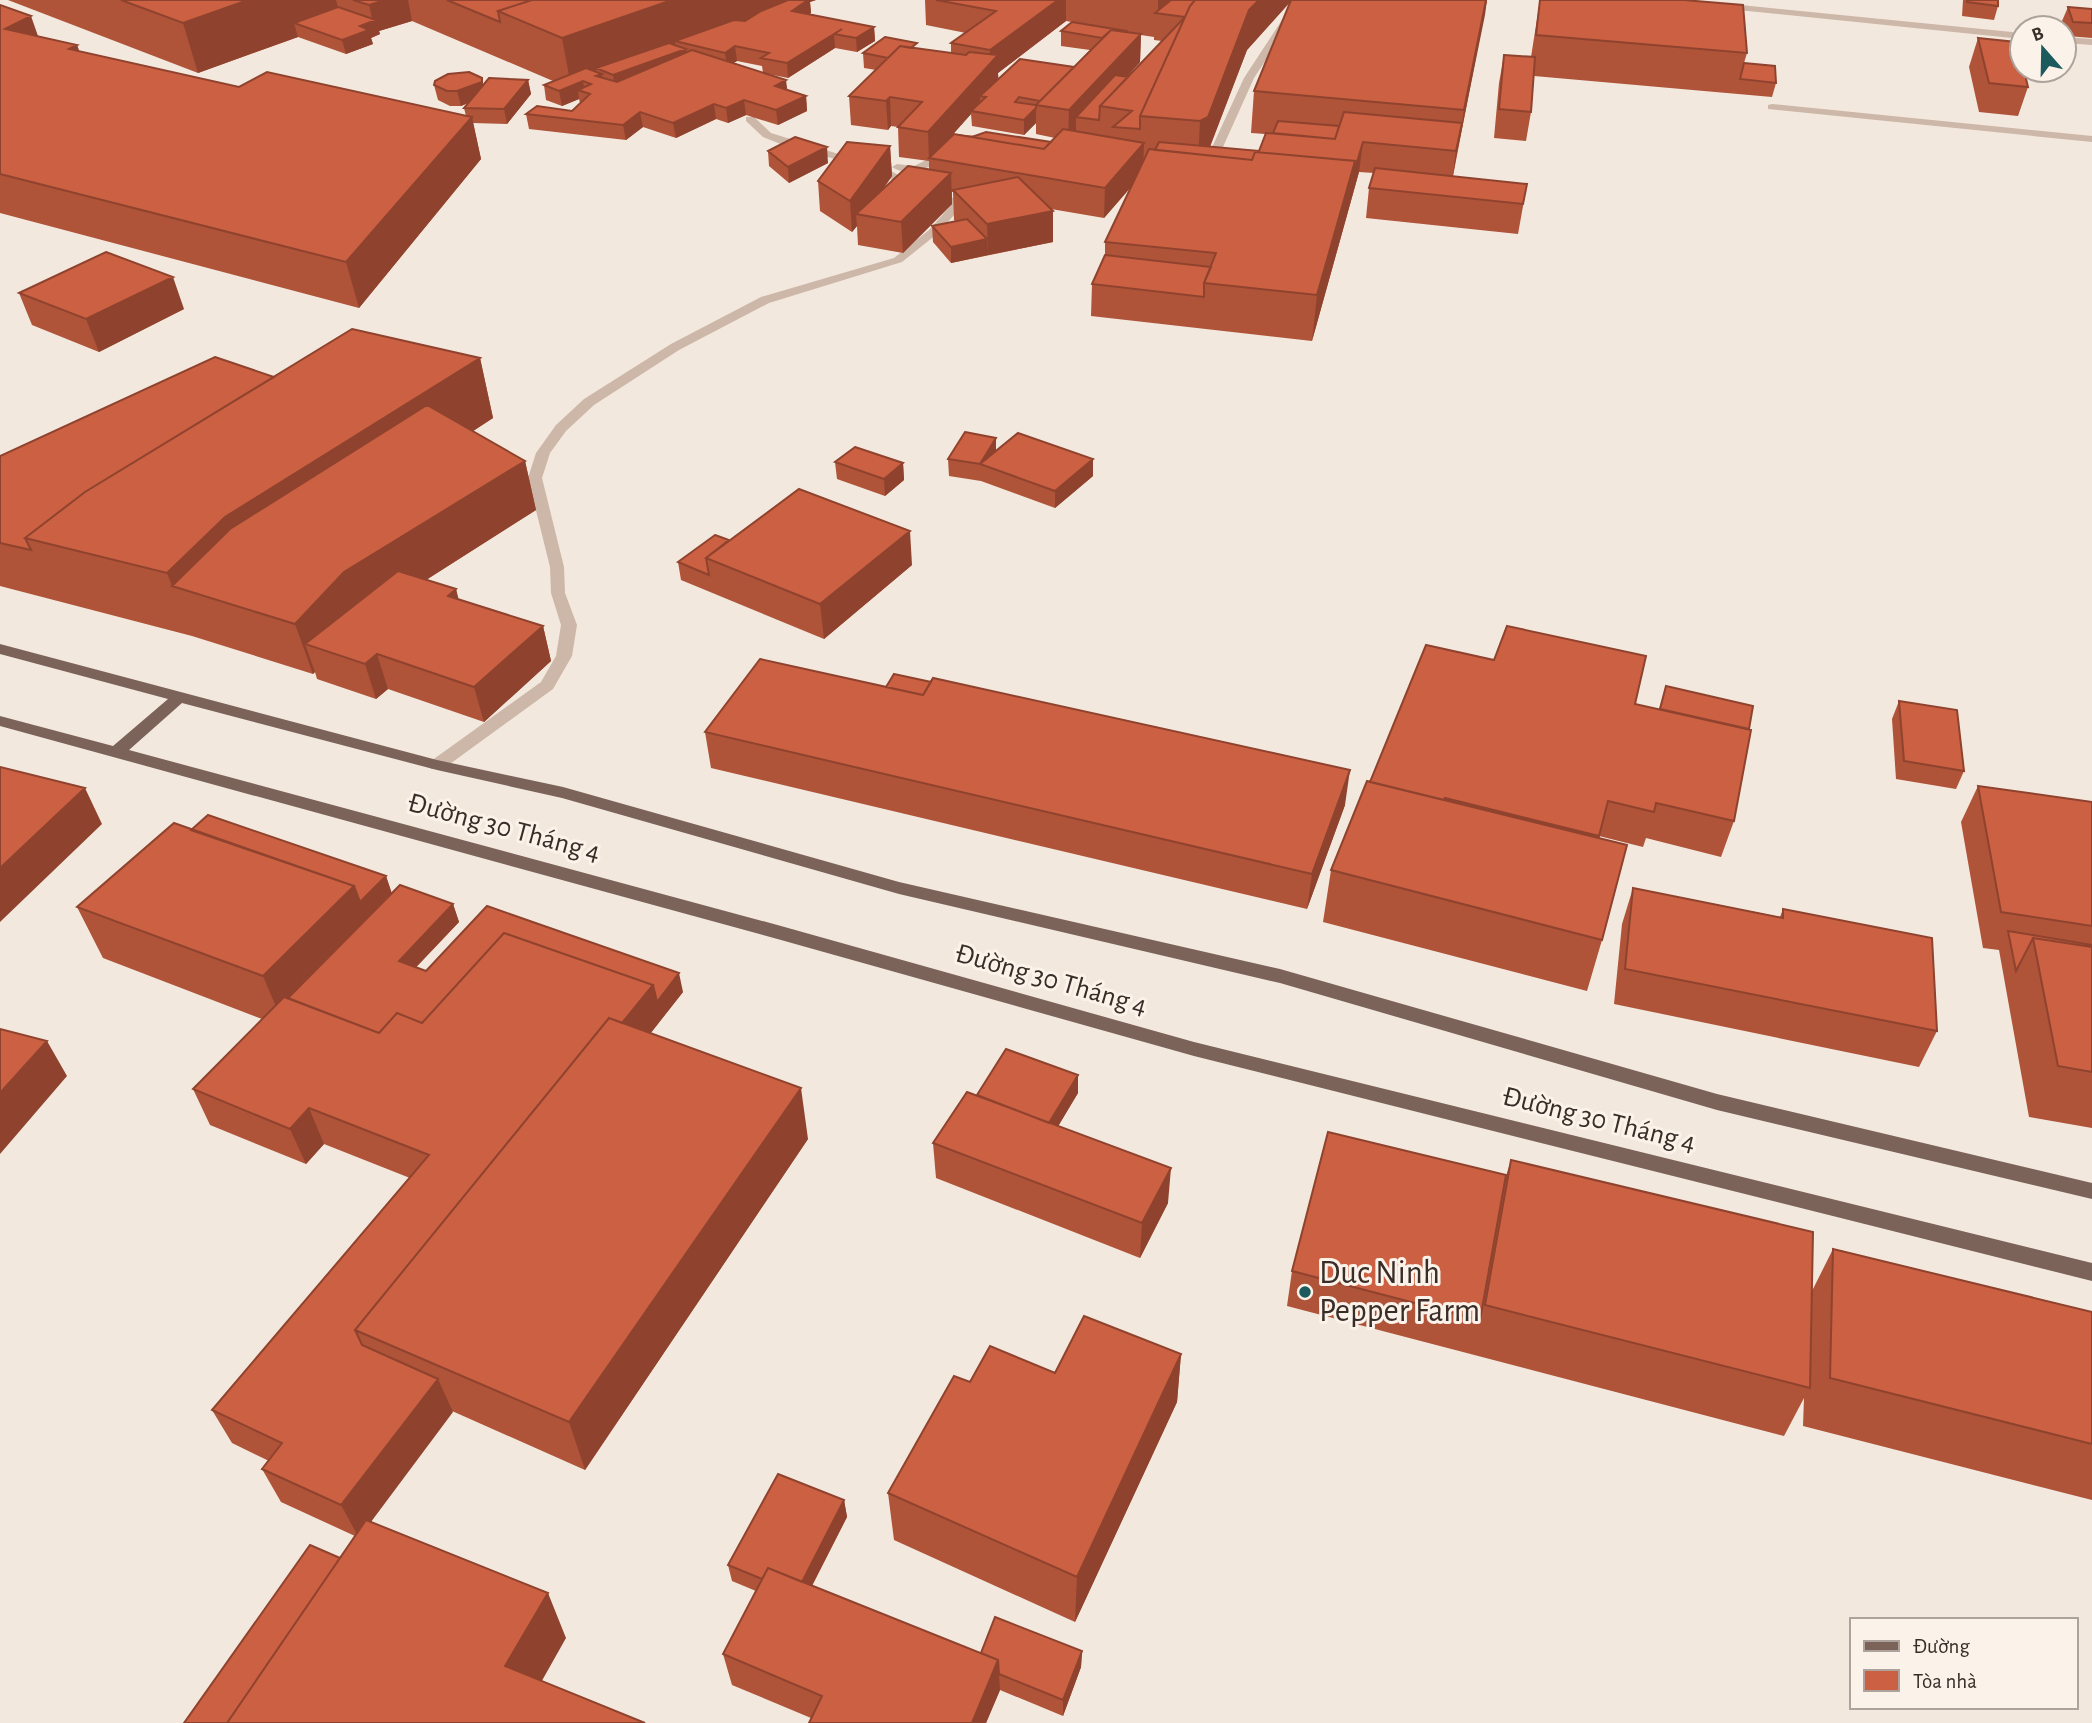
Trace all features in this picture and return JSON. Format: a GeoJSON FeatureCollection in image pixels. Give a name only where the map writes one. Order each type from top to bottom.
{"type":"FeatureCollection","features":[{"type":"Feature","properties":{"kind":"main road","name":"Đường 30 Tháng 4"},"geometry":{"type":"LineString","coordinates":[[0,649],[437,765],[563,793],[899,888],[1280,976],[1717,1102],[2092,1191]]}},
{"type":"Feature","properties":{"kind":"main road"},"geometry":{"type":"LineString","coordinates":[[118,751],[179,696]]}},
{"type":"Feature","properties":{"kind":"main road","name":"Đường 30 Tháng 4"},"geometry":{"type":"LineString","coordinates":[[0,721],[118,751],[1194,1049],[1643,1159],[2063,1267],[2092,1272]]}},
{"type":"Feature","properties":{"kind":"street"},"geometry":{"type":"LineString","coordinates":[[1193,167],[1213,158],[1249,78],[1300,0]]}},
{"type":"Feature","properties":{"kind":"street"},"geometry":{"type":"LineString","coordinates":[[1703,4],[2008,35]]}},
{"type":"Feature","properties":{"kind":"street"},"geometry":{"type":"LineString","coordinates":[[1772,107],[2092,139]]}},
{"type":"Feature","properties":{"kind":"street"},"geometry":{"type":"LineString","coordinates":[[750,119],[767,135],[792,145],[860,163],[916,169],[959,146]]}},
{"type":"Feature","properties":{"kind":"street"},"geometry":{"type":"LineString","coordinates":[[437,765],[547,685],[564,656],[569,625],[558,593],[550,534],[535,478],[543,453],[561,428],[589,402],[675,347],[765,300],[898,260],[933,232],[956,207],[956,202],[920,191],[887,173],[867,168],[860,163]]}},
{"type":"Feature","properties":{"kind":"building"},"geometry":{"type":"Polygon","coordinates":[[[121,0],[248,0],[183,23],[121,0]]]}},
{"type":"Feature","properties":{"kind":"building"},"geometry":{"type":"Polygon","coordinates":[[[353,0],[385,0],[369,5],[353,0]]]}},
{"type":"Feature","properties":{"kind":"building"},"geometry":{"type":"Polygon","coordinates":[[[447,0],[532,0],[498,11],[500,22],[447,0]]]}},
{"type":"Feature","properties":{"kind":"building"},"geometry":{"type":"Polygon","coordinates":[[[532,0],[672,0],[562,38],[498,11],[532,0]]]}},
{"type":"Feature","properties":{"kind":"building"},"geometry":{"type":"Polygon","coordinates":[[[788,0],[808,0],[792,11],[874,27],[856,38],[834,34],[842,29],[787,63],[761,58],[769,53],[735,46],[725,53],[675,41],[734,20],[745,21],[788,0]]]}},
{"type":"Feature","properties":{"kind":"building"},"geometry":{"type":"Polygon","coordinates":[[[936,0],[1058,0],[990,50],[951,43],[996,11],[936,0]]]}},
{"type":"Feature","properties":{"kind":"building"},"geometry":{"type":"Polygon","coordinates":[[[1171,0],[1195,0],[1185,17],[1155,13],[1171,0]]]}},
{"type":"Feature","properties":{"kind":"building"},"geometry":{"type":"Polygon","coordinates":[[[1195,0],[1259,0],[1249,10],[1208,117],[1200,121],[1140,116],[1190,6],[1195,0]]]}},
{"type":"Feature","properties":{"kind":"building"},"geometry":{"type":"Polygon","coordinates":[[[1291,0],[1486,0],[1464,110],[1254,91],[1291,0]]]}},
{"type":"Feature","properties":{"kind":"building"},"geometry":{"type":"Polygon","coordinates":[[[1540,0],[1684,0],[1743,5],[1747,53],[1536,35],[1540,0]]]}},
{"type":"Feature","properties":{"kind":"building"},"geometry":{"type":"Polygon","coordinates":[[[1998,0],[1998,6],[1967,2],[1998,0]]]}},
{"type":"Feature","properties":{"kind":"building"},"geometry":{"type":"Polygon","coordinates":[[[0,5],[31,16],[5,29],[77,45],[69,49],[239,87],[267,72],[472,117],[346,262],[0,174],[0,5]]]}},
{"type":"Feature","properties":{"kind":"building"},"geometry":{"type":"Polygon","coordinates":[[[338,7],[376,20],[360,26],[369,30],[342,40],[294,23],[338,7]]]}},
{"type":"Feature","properties":{"kind":"building"},"geometry":{"type":"Polygon","coordinates":[[[2068,7],[2092,9],[2092,23],[2078,22],[2078,14],[2070,14],[2068,7]]]}},
{"type":"Feature","properties":{"kind":"building"},"geometry":{"type":"Polygon","coordinates":[[[1185,17],[1140,116],[1140,129],[1113,127],[1132,111],[1100,106],[1185,17]]]}},
{"type":"Feature","properties":{"kind":"building"},"geometry":{"type":"Polygon","coordinates":[[[1072,22],[1126,31],[1111,30],[1102,38],[1061,31],[1072,22]]]}},
{"type":"Feature","properties":{"kind":"building"},"geometry":{"type":"Polygon","coordinates":[[[1111,30],[1141,34],[1069,110],[1036,105],[1111,30]]]}},
{"type":"Feature","properties":{"kind":"building"},"geometry":{"type":"Polygon","coordinates":[[[885,37],[917,43],[911,48],[900,46],[888,58],[863,53],[885,37]]]}},
{"type":"Feature","properties":{"kind":"building"},"geometry":{"type":"Polygon","coordinates":[[[1978,38],[2008,41],[2008,84],[2027,84],[2028,87],[1989,83],[1978,38]]]}},
{"type":"Feature","properties":{"kind":"building"},"geometry":{"type":"Polygon","coordinates":[[[669,43],[686,49],[613,75],[596,68],[669,43]]]}},
{"type":"Feature","properties":{"kind":"building"},"geometry":{"type":"Polygon","coordinates":[[[900,46],[966,55],[969,52],[998,55],[928,132],[898,127],[922,102],[890,97],[886,101],[849,96],[900,46]]]}},
{"type":"Feature","properties":{"kind":"building"},"geometry":{"type":"Polygon","coordinates":[[[692,50],[786,80],[775,86],[806,96],[776,110],[744,100],[726,108],[714,104],[673,123],[640,112],[623,125],[526,114],[537,106],[572,111],[590,94],[578,90],[591,84],[583,81],[559,91],[544,85],[586,68],[602,74],[596,76],[617,82],[692,50]]]}},
{"type":"Feature","properties":{"kind":"building"},"geometry":{"type":"Polygon","coordinates":[[[1504,55],[1535,57],[1531,112],[1499,109],[1504,55]]]}},
{"type":"Feature","properties":{"kind":"building"},"geometry":{"type":"Polygon","coordinates":[[[1020,59],[1074,67],[1040,101],[1019,97],[1015,102],[1036,105],[1024,120],[971,111],[986,97],[980,96],[1020,59]]]}},
{"type":"Feature","properties":{"kind":"building"},"geometry":{"type":"Polygon","coordinates":[[[1744,63],[1775,66],[1776,83],[1740,79],[1744,63]]]}},
{"type":"Feature","properties":{"kind":"building"},"geometry":{"type":"Polygon","coordinates":[[[469,72],[482,78],[482,82],[457,91],[447,91],[434,85],[435,81],[448,74],[469,72]]]}},
{"type":"Feature","properties":{"kind":"building"},"geometry":{"type":"Polygon","coordinates":[[[1115,75],[1128,77],[1100,106],[1099,120],[1076,117],[1115,75]]]}},
{"type":"Feature","properties":{"kind":"building"},"geometry":{"type":"Polygon","coordinates":[[[489,78],[528,80],[504,109],[464,108],[489,78]]]}},
{"type":"Feature","properties":{"kind":"building"},"geometry":{"type":"Polygon","coordinates":[[[1344,112],[1462,123],[1456,151],[1363,142],[1353,175],[1355,161],[1255,152],[1252,160],[1155,150],[1159,142],[1259,151],[1266,133],[1335,139],[1344,112]]]}},
{"type":"Feature","properties":{"kind":"building"},"geometry":{"type":"Polygon","coordinates":[[[1278,121],[1339,126],[1335,139],[1273,133],[1278,121]]]}},
{"type":"Feature","properties":{"kind":"building"},"geometry":{"type":"Polygon","coordinates":[[[1063,129],[1144,143],[1105,188],[929,158],[954,134],[1044,149],[1063,129]]]}},
{"type":"Feature","properties":{"kind":"building"},"geometry":{"type":"Polygon","coordinates":[[[986,132],[1051,142],[1044,149],[972,137],[986,132]]]}},
{"type":"Feature","properties":{"kind":"building"},"geometry":{"type":"Polygon","coordinates":[[[795,137],[827,147],[788,167],[768,151],[795,137]]]}},
{"type":"Feature","properties":{"kind":"building"},"geometry":{"type":"Polygon","coordinates":[[[847,142],[890,146],[850,201],[818,181],[847,142]]]}},
{"type":"Feature","properties":{"kind":"building"},"geometry":{"type":"Polygon","coordinates":[[[1149,149],[1252,160],[1255,152],[1355,161],[1317,295],[1204,283],[1216,253],[1105,242],[1149,149]]]}},
{"type":"Feature","properties":{"kind":"building"},"geometry":{"type":"Polygon","coordinates":[[[908,166],[951,173],[901,222],[856,214],[908,166]]]}},
{"type":"Feature","properties":{"kind":"building"},"geometry":{"type":"Polygon","coordinates":[[[1375,168],[1527,184],[1523,204],[1369,188],[1375,168]]]}},
{"type":"Feature","properties":{"kind":"building"},"geometry":{"type":"Polygon","coordinates":[[[1018,177],[1053,211],[987,224],[953,190],[1018,177]]]}},
{"type":"Feature","properties":{"kind":"building"},"geometry":{"type":"Polygon","coordinates":[[[967,219],[987,239],[951,247],[932,226],[967,219]]]}},
{"type":"Feature","properties":{"kind":"building"},"geometry":{"type":"Polygon","coordinates":[[[106,252],[173,277],[86,319],[19,293],[106,252]]]}},
{"type":"Feature","properties":{"kind":"building"},"geometry":{"type":"Polygon","coordinates":[[[1105,255],[1211,267],[1204,283],[1204,297],[1092,284],[1105,255]]]}},
{"type":"Feature","properties":{"kind":"building"},"geometry":{"type":"Polygon","coordinates":[[[352,329],[480,358],[225,517],[167,573],[25,538],[85,492],[352,329]]]}},
{"type":"Feature","properties":{"kind":"building"},"geometry":{"type":"Polygon","coordinates":[[[215,357],[274,377],[85,492],[25,538],[31,550],[0,543],[0,456],[215,357]]]}},
{"type":"Feature","properties":{"kind":"building"},"geometry":{"type":"Polygon","coordinates":[[[427,405],[525,461],[344,572],[295,624],[172,586],[230,529],[427,405]]]}},
{"type":"Feature","properties":{"kind":"building"},"geometry":{"type":"Polygon","coordinates":[[[965,432],[996,438],[980,464],[948,459],[965,432]]]}},
{"type":"Feature","properties":{"kind":"building"},"geometry":{"type":"Polygon","coordinates":[[[1018,433],[1093,459],[1055,491],[980,464],[1018,433]]]}},
{"type":"Feature","properties":{"kind":"building"},"geometry":{"type":"Polygon","coordinates":[[[855,447],[903,463],[884,479],[835,462],[855,447]]]}},
{"type":"Feature","properties":{"kind":"building"},"geometry":{"type":"Polygon","coordinates":[[[799,489],[910,531],[820,604],[706,558],[799,489]]]}},
{"type":"Feature","properties":{"kind":"building"},"geometry":{"type":"Polygon","coordinates":[[[715,535],[729,540],[706,558],[709,575],[678,562],[715,535]]]}},
{"type":"Feature","properties":{"kind":"building"},"geometry":{"type":"Polygon","coordinates":[[[398,571],[456,589],[448,596],[543,626],[474,687],[377,654],[365,664],[305,644],[398,571]]]}},
{"type":"Feature","properties":{"kind":"building"},"geometry":{"type":"Polygon","coordinates":[[[1507,626],[1646,656],[1635,704],[1751,730],[1734,821],[1656,803],[1654,812],[1608,801],[1599,836],[1370,782],[1426,645],[1494,660],[1507,626]]]}},
{"type":"Feature","properties":{"kind":"building"},"geometry":{"type":"Polygon","coordinates":[[[760,659],[923,695],[933,678],[1350,770],[1312,874],[705,732],[760,659]]]}},
{"type":"Feature","properties":{"kind":"building"},"geometry":{"type":"Polygon","coordinates":[[[894,674],[931,682],[923,695],[886,687],[894,674]]]}},
{"type":"Feature","properties":{"kind":"building"},"geometry":{"type":"Polygon","coordinates":[[[1666,686],[1753,706],[1749,729],[1660,709],[1666,686]]]}},
{"type":"Feature","properties":{"kind":"building"},"geometry":{"type":"Polygon","coordinates":[[[1899,701],[1957,710],[1964,771],[1904,761],[1899,701]]]}},
{"type":"Feature","properties":{"kind":"building"},"geometry":{"type":"Polygon","coordinates":[[[0,767],[85,788],[0,868],[0,767]]]}},
{"type":"Feature","properties":{"kind":"building"},"geometry":{"type":"Polygon","coordinates":[[[1367,781],[1627,845],[1602,940],[1331,870],[1367,781]]]}},
{"type":"Feature","properties":{"kind":"building"},"geometry":{"type":"Polygon","coordinates":[[[1978,786],[2092,802],[2092,926],[2001,912],[1978,786]]]}},
{"type":"Feature","properties":{"kind":"building"},"geometry":{"type":"Polygon","coordinates":[[[208,815],[386,876],[360,902],[354,886],[191,830],[208,815]]]}},
{"type":"Feature","properties":{"kind":"building"},"geometry":{"type":"Polygon","coordinates":[[[174,823],[354,886],[263,976],[77,907],[174,823]]]}},
{"type":"Feature","properties":{"kind":"building"},"geometry":{"type":"Polygon","coordinates":[[[400,885],[453,904],[399,961],[426,971],[487,906],[679,973],[657,1002],[653,985],[504,933],[422,1023],[397,1013],[379,1033],[288,998],[400,885]]]}},
{"type":"Feature","properties":{"kind":"building"},"geometry":{"type":"Polygon","coordinates":[[[1633,888],[1783,918],[1783,909],[1932,938],[1937,1031],[1625,969],[1633,888]]]}},
{"type":"Feature","properties":{"kind":"building"},"geometry":{"type":"Polygon","coordinates":[[[2008,931],[2092,947],[2033,938],[2016,971],[2008,931]]]}},
{"type":"Feature","properties":{"kind":"building"},"geometry":{"type":"Polygon","coordinates":[[[504,933],[653,985],[622,1023],[609,1018],[355,1330],[362,1345],[438,1379],[341,1505],[262,1469],[282,1443],[212,1410],[429,1155],[309,1108],[290,1129],[193,1089],[284,997],[379,1033],[397,1013],[422,1023],[504,933]]]}},
{"type":"Feature","properties":{"kind":"building"},"geometry":{"type":"Polygon","coordinates":[[[2033,938],[2092,947],[2092,1072],[2058,1066],[2033,938]]]}},
{"type":"Feature","properties":{"kind":"building"},"geometry":{"type":"Polygon","coordinates":[[[609,1018],[801,1088],[569,1422],[355,1330],[609,1018]]]}},
{"type":"Feature","properties":{"kind":"building"},"geometry":{"type":"Polygon","coordinates":[[[0,1029],[47,1041],[0,1093],[0,1029]]]}},
{"type":"Feature","properties":{"kind":"building"},"geometry":{"type":"Polygon","coordinates":[[[1006,1049],[1078,1075],[1049,1123],[977,1095],[1006,1049]]]}},
{"type":"Feature","properties":{"kind":"building"},"geometry":{"type":"Polygon","coordinates":[[[967,1092],[1171,1168],[1142,1223],[933,1143],[967,1092]]]}},
{"type":"Feature","properties":{"kind":"building"},"geometry":{"type":"Polygon","coordinates":[[[1328,1132],[1506,1175],[1480,1320],[1292,1271],[1328,1132]]]}},
{"type":"Feature","properties":{"kind":"building"},"geometry":{"type":"Polygon","coordinates":[[[1511,1160],[1813,1232],[1810,1388],[1485,1305],[1511,1160]]]}},
{"type":"Feature","properties":{"kind":"building"},"geometry":{"type":"Polygon","coordinates":[[[1833,1249],[2092,1312],[2092,1444],[1830,1378],[1833,1249]]]}},
{"type":"Feature","properties":{"kind":"building"},"geometry":{"type":"Polygon","coordinates":[[[1084,1316],[1181,1354],[1077,1577],[888,1493],[954,1376],[970,1382],[990,1346],[1055,1373],[1084,1316]]]}},
{"type":"Feature","properties":{"kind":"building"},"geometry":{"type":"Polygon","coordinates":[[[778,1474],[844,1500],[802,1582],[768,1568],[762,1579],[728,1565],[778,1474]]]}},
{"type":"Feature","properties":{"kind":"building"},"geometry":{"type":"Polygon","coordinates":[[[366,1520],[548,1593],[505,1666],[645,1723],[227,1723],[366,1520]]]}},
{"type":"Feature","properties":{"kind":"building"},"geometry":{"type":"Polygon","coordinates":[[[310,1545],[340,1558],[227,1723],[184,1723],[310,1545]]]}},
{"type":"Feature","properties":{"kind":"building"},"geometry":{"type":"Polygon","coordinates":[[[768,1568],[998,1660],[972,1723],[809,1723],[822,1696],[723,1654],[768,1568]]]}},
{"type":"Feature","properties":{"kind":"building"},"geometry":{"type":"Polygon","coordinates":[[[995,1617],[1082,1651],[1063,1700],[999,1674],[998,1660],[981,1653],[995,1617]]]}},
{"type":"Feature","properties":{"kind":"place","name":"Duc Ninh Pepper Farm"},"geometry":{"type":"Point","coordinates":[1305,1292]}}]}
